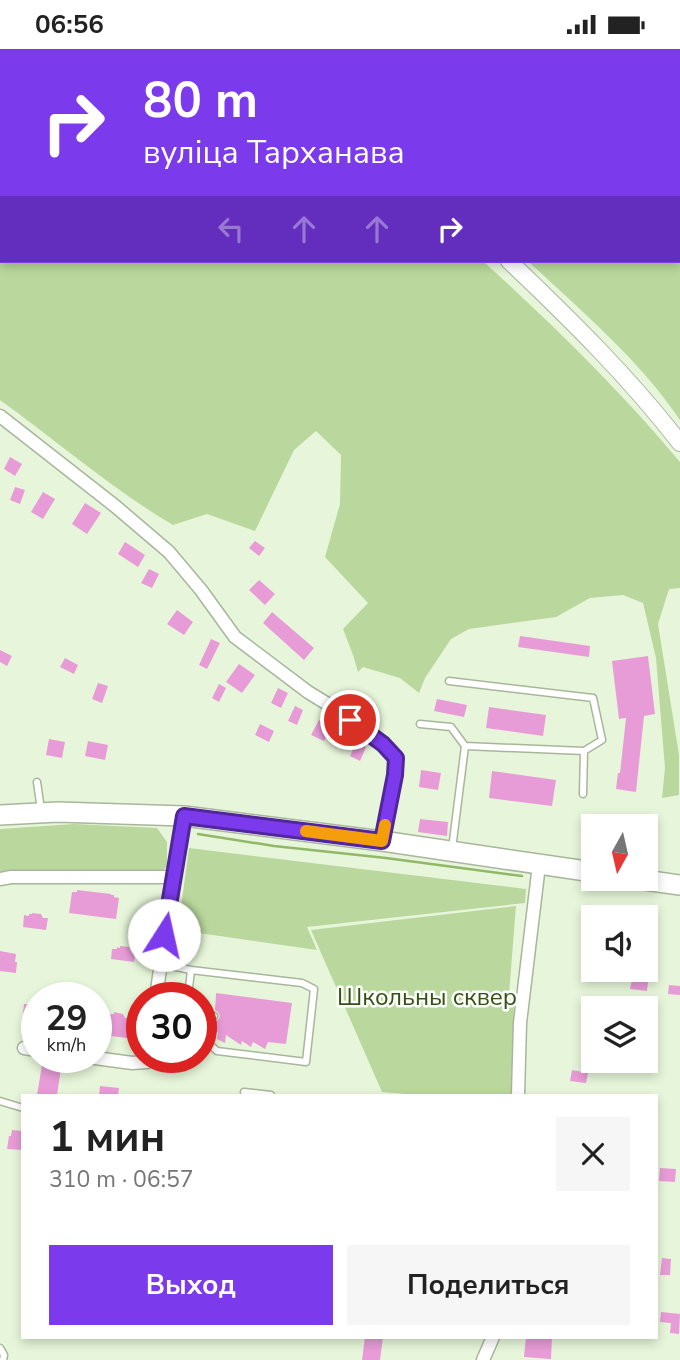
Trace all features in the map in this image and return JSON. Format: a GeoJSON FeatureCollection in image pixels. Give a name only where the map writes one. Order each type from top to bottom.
{"type":"FeatureCollection","features":[{"type":"Feature","properties":{"kind":"main road"},"geometry":{"type":"LineString","coordinates":[[0,815],[41,812],[184,816],[382,841],[581,870]]}},
{"type":"Feature","properties":{"kind":"main road"},"geometry":{"type":"LineString","coordinates":[[658,882],[680,885]]}},
{"type":"Feature","properties":{"kind":"street"},"geometry":{"type":"LineString","coordinates":[[511,263],[566,315],[654,410],[680,443]]}},
{"type":"Feature","properties":{"kind":"street"},"geometry":{"type":"LineString","coordinates":[[0,416],[169,552],[235,636],[308,692],[383,744],[396,758],[382,841]]}},
{"type":"Feature","properties":{"kind":"street"},"geometry":{"type":"LineString","coordinates":[[158,982],[184,816]]}},
{"type":"Feature","properties":{"kind":"street"},"geometry":{"type":"LineString","coordinates":[[518,1094],[520,1023],[539,865]]}},
{"type":"Feature","properties":{"kind":"street"},"geometry":{"type":"LineString","coordinates":[[0,879],[175,877]]}},
{"type":"Feature","properties":{"kind":"street"},"geometry":{"type":"LineString","coordinates":[[483,1360],[492,1339]]}},
{"type":"Feature","properties":{"kind":"lane"},"geometry":{"type":"LineString","coordinates":[[449,681],[593,698],[602,740],[584,751],[465,746]]}},
{"type":"Feature","properties":{"kind":"lane"},"geometry":{"type":"LineString","coordinates":[[419,724],[451,727],[465,746],[452,851]]}},
{"type":"Feature","properties":{"kind":"lane"},"geometry":{"type":"LineString","coordinates":[[583,794],[584,751]]}},
{"type":"Feature","properties":{"kind":"lane"},"geometry":{"type":"LineString","coordinates":[[37,782],[41,812]]}},
{"type":"Feature","properties":{"kind":"lane"},"geometry":{"type":"LineString","coordinates":[[161,964],[302,983],[314,989],[306,1062],[217,1051]]}},
{"type":"Feature","properties":{"kind":"lane"},"geometry":{"type":"LineString","coordinates":[[190,982],[191,970]]}},
{"type":"Feature","properties":{"kind":"lane"},"geometry":{"type":"LineString","coordinates":[[244,1092],[262,1094]]}},
{"type":"Feature","properties":{"kind":"lane"},"geometry":{"type":"LineString","coordinates":[[0,1101],[21,1107]]}},
{"type":"Feature","properties":{"kind":"lane"},"geometry":{"type":"LineString","coordinates":[[0,1348],[4,1355],[3,1360]]}},
{"type":"Feature","properties":{"kind":"green space"},"geometry":{"type":"Polygon","coordinates":[[[0,263],[485,263],[609,383],[680,462],[680,588],[669,589],[658,624],[679,755],[679,795],[662,798],[665,768],[656,658],[643,603],[623,595],[590,598],[556,617],[469,629],[451,639],[425,678],[419,693],[400,678],[363,667],[358,672],[343,629],[368,603],[325,557],[340,504],[341,455],[316,431],[294,450],[255,531],[207,514],[173,525],[107,481],[0,400],[0,263]]]}},
{"type":"Feature","properties":{"kind":"green space"},"geometry":{"type":"Polygon","coordinates":[[[530,263],[680,263],[680,420],[646,376],[589,317],[530,263]]]}},
{"type":"Feature","properties":{"kind":"green space"},"geometry":{"type":"Polygon","coordinates":[[[74,824],[157,828],[167,842],[167,867],[160,872],[14,870],[0,873],[0,829],[74,824]]]}},
{"type":"Feature","properties":{"kind":"green space"},"geometry":{"type":"Polygon","coordinates":[[[189,848],[526,889],[525,903],[307,927],[317,950],[178,930],[189,848]]]}},
{"type":"Feature","properties":{"kind":"green space","name":"Школьны сквер"},"geometry":{"type":"Polygon","coordinates":[[[516,906],[508,1007],[514,1006],[511,1094],[382,1092],[311,930],[516,906]]]}},
{"type":"Feature","properties":{"kind":"building"},"geometry":{"type":"Polygon","coordinates":[[[10,457],[22,464],[15,476],[4,469],[10,457]]]}},
{"type":"Feature","properties":{"kind":"building"},"geometry":{"type":"Polygon","coordinates":[[[15,487],[25,490],[20,504],[10,500],[15,487]]]}},
{"type":"Feature","properties":{"kind":"building"},"geometry":{"type":"Polygon","coordinates":[[[43,492],[55,499],[43,519],[31,512],[43,492]]]}},
{"type":"Feature","properties":{"kind":"building"},"geometry":{"type":"Polygon","coordinates":[[[85,503],[101,513],[87,534],[72,524],[85,503]]]}},
{"type":"Feature","properties":{"kind":"building"},"geometry":{"type":"Polygon","coordinates":[[[255,541],[265,548],[259,556],[249,548],[255,541]]]}},
{"type":"Feature","properties":{"kind":"building"},"geometry":{"type":"Polygon","coordinates":[[[125,542],[145,555],[138,567],[118,554],[125,542]]]}},
{"type":"Feature","properties":{"kind":"building"},"geometry":{"type":"Polygon","coordinates":[[[149,569],[159,574],[152,588],[141,583],[149,569]]]}},
{"type":"Feature","properties":{"kind":"building"},"geometry":{"type":"Polygon","coordinates":[[[259,580],[275,594],[265,605],[249,590],[259,580]]]}},
{"type":"Feature","properties":{"kind":"building"},"geometry":{"type":"Polygon","coordinates":[[[177,610],[193,622],[184,635],[167,624],[177,610]]]}},
{"type":"Feature","properties":{"kind":"building"},"geometry":{"type":"Polygon","coordinates":[[[272,612],[314,648],[304,660],[263,623],[272,612]]]}},
{"type":"Feature","properties":{"kind":"building"},"geometry":{"type":"Polygon","coordinates":[[[520,636],[590,646],[589,657],[518,647],[520,636]]]}},
{"type":"Feature","properties":{"kind":"building"},"geometry":{"type":"Polygon","coordinates":[[[211,639],[220,643],[207,669],[199,665],[211,639]]]}},
{"type":"Feature","properties":{"kind":"building"},"geometry":{"type":"Polygon","coordinates":[[[0,650],[12,656],[7,666],[0,662],[0,650]]]}},
{"type":"Feature","properties":{"kind":"building"},"geometry":{"type":"Polygon","coordinates":[[[648,656],[655,714],[644,716],[636,792],[616,789],[626,718],[619,719],[612,661],[648,656]]]}},
{"type":"Feature","properties":{"kind":"building"},"geometry":{"type":"Polygon","coordinates":[[[65,658],[78,665],[74,674],[60,667],[65,658]]]}},
{"type":"Feature","properties":{"kind":"building"},"geometry":{"type":"Polygon","coordinates":[[[239,664],[255,675],[242,693],[226,682],[239,664]]]}},
{"type":"Feature","properties":{"kind":"building"},"geometry":{"type":"Polygon","coordinates":[[[98,683],[108,686],[102,703],[92,699],[98,683]]]}},
{"type":"Feature","properties":{"kind":"building"},"geometry":{"type":"Polygon","coordinates":[[[219,684],[226,688],[219,702],[212,698],[219,684]]]}},
{"type":"Feature","properties":{"kind":"building"},"geometry":{"type":"Polygon","coordinates":[[[278,688],[288,693],[281,708],[271,703],[278,688]]]}},
{"type":"Feature","properties":{"kind":"building"},"geometry":{"type":"Polygon","coordinates":[[[437,699],[467,705],[464,717],[434,711],[437,699]]]}},
{"type":"Feature","properties":{"kind":"building"},"geometry":{"type":"Polygon","coordinates":[[[295,706],[303,710],[297,725],[288,721],[295,706]]]}},
{"type":"Feature","properties":{"kind":"building"},"geometry":{"type":"Polygon","coordinates":[[[489,707],[546,715],[543,736],[486,728],[489,707]]]}},
{"type":"Feature","properties":{"kind":"building"},"geometry":{"type":"Polygon","coordinates":[[[319,720],[332,726],[324,741],[311,735],[319,720]]]}},
{"type":"Feature","properties":{"kind":"building"},"geometry":{"type":"Polygon","coordinates":[[[260,724],[274,731],[269,742],[255,735],[260,724]]]}},
{"type":"Feature","properties":{"kind":"building"},"geometry":{"type":"Polygon","coordinates":[[[49,739],[65,742],[62,758],[46,755],[49,739]]]}},
{"type":"Feature","properties":{"kind":"building"},"geometry":{"type":"Polygon","coordinates":[[[88,741],[108,745],[105,760],[85,756],[88,741]]]}},
{"type":"Feature","properties":{"kind":"building"},"geometry":{"type":"Polygon","coordinates":[[[356,743],[366,747],[360,761],[350,756],[356,743]]]}},
{"type":"Feature","properties":{"kind":"building"},"geometry":{"type":"Polygon","coordinates":[[[421,770],[441,773],[438,790],[419,787],[421,770]]]}},
{"type":"Feature","properties":{"kind":"building"},"geometry":{"type":"Polygon","coordinates":[[[492,771],[556,780],[552,806],[489,798],[492,771]]]}},
{"type":"Feature","properties":{"kind":"building"},"geometry":{"type":"Polygon","coordinates":[[[420,819],[448,822],[447,836],[418,832],[420,819]]]}},
{"type":"Feature","properties":{"kind":"building"},"geometry":{"type":"Polygon","coordinates":[[[77,890],[111,894],[119,898],[116,919],[69,913],[72,892],[77,890]]]}},
{"type":"Feature","properties":{"kind":"building"},"geometry":{"type":"Polygon","coordinates":[[[32,913],[48,918],[46,930],[23,927],[24,915],[29,916],[32,913]]]}},
{"type":"Feature","properties":{"kind":"building"},"geometry":{"type":"Polygon","coordinates":[[[129,947],[136,952],[134,962],[111,959],[112,949],[129,947]]]}},
{"type":"Feature","properties":{"kind":"building"},"geometry":{"type":"Polygon","coordinates":[[[0,951],[16,954],[16,973],[0,971],[0,951]]]}},
{"type":"Feature","properties":{"kind":"building"},"geometry":{"type":"Polygon","coordinates":[[[631,982],[648,982],[647,991],[630,989],[631,982]]]}},
{"type":"Feature","properties":{"kind":"building"},"geometry":{"type":"Polygon","coordinates":[[[669,985],[680,986],[680,995],[668,994],[669,985]]]}},
{"type":"Feature","properties":{"kind":"building"},"geometry":{"type":"Polygon","coordinates":[[[217,993],[292,1003],[286,1044],[268,1042],[265,1049],[253,1042],[251,1047],[242,1041],[241,1045],[226,1035],[225,1043],[217,1039],[217,1020],[220,1016],[217,993]]]}},
{"type":"Feature","properties":{"kind":"building"},"geometry":{"type":"Polygon","coordinates":[[[114,1014],[123,1014],[126,1018],[126,1038],[112,1036],[114,1014]]]}},
{"type":"Feature","properties":{"kind":"building"},"geometry":{"type":"Polygon","coordinates":[[[572,1070],[588,1073],[586,1083],[570,1081],[572,1070]]]}},
{"type":"Feature","properties":{"kind":"building"},"geometry":{"type":"Polygon","coordinates":[[[41,1073],[60,1073],[57,1094],[37,1094],[41,1073]]]}},
{"type":"Feature","properties":{"kind":"building"},"geometry":{"type":"Polygon","coordinates":[[[100,1086],[119,1088],[118,1094],[99,1094],[100,1086]]]}},
{"type":"Feature","properties":{"kind":"building"},"geometry":{"type":"Polygon","coordinates":[[[12,1130],[21,1131],[21,1150],[7,1149],[12,1130]]]}},
{"type":"Feature","properties":{"kind":"building"},"geometry":{"type":"Polygon","coordinates":[[[660,1168],[676,1169],[675,1182],[659,1181],[660,1168]]]}},
{"type":"Feature","properties":{"kind":"building"},"geometry":{"type":"Polygon","coordinates":[[[662,1258],[671,1259],[670,1275],[660,1275],[662,1258]]]}},
{"type":"Feature","properties":{"kind":"building"},"geometry":{"type":"Polygon","coordinates":[[[661,1312],[680,1314],[679,1334],[670,1333],[671,1323],[660,1322],[661,1312]]]}},
{"type":"Feature","properties":{"kind":"building"},"geometry":{"type":"Polygon","coordinates":[[[365,1339],[383,1339],[380,1360],[362,1360],[365,1339]]]}},
{"type":"Feature","properties":{"kind":"building"},"geometry":{"type":"Polygon","coordinates":[[[526,1339],[552,1339],[551,1359],[524,1357],[526,1339]]]}},
{"type":"Feature","properties":{"kind":"waterway"},"geometry":{"type":"LineString","coordinates":[[198,834],[274,846],[522,876]]}},
{"type":"Feature","properties":{"kind":"slow traffic"},"geometry":{"type":"LineString","coordinates":[[306,831],[382,841],[385,825]]}},
{"type":"Feature","properties":{"kind":"route"},"geometry":{"type":"LineString","coordinates":[[164,935],[184,816],[382,841],[396,758],[383,744],[350,720]]}}]}
